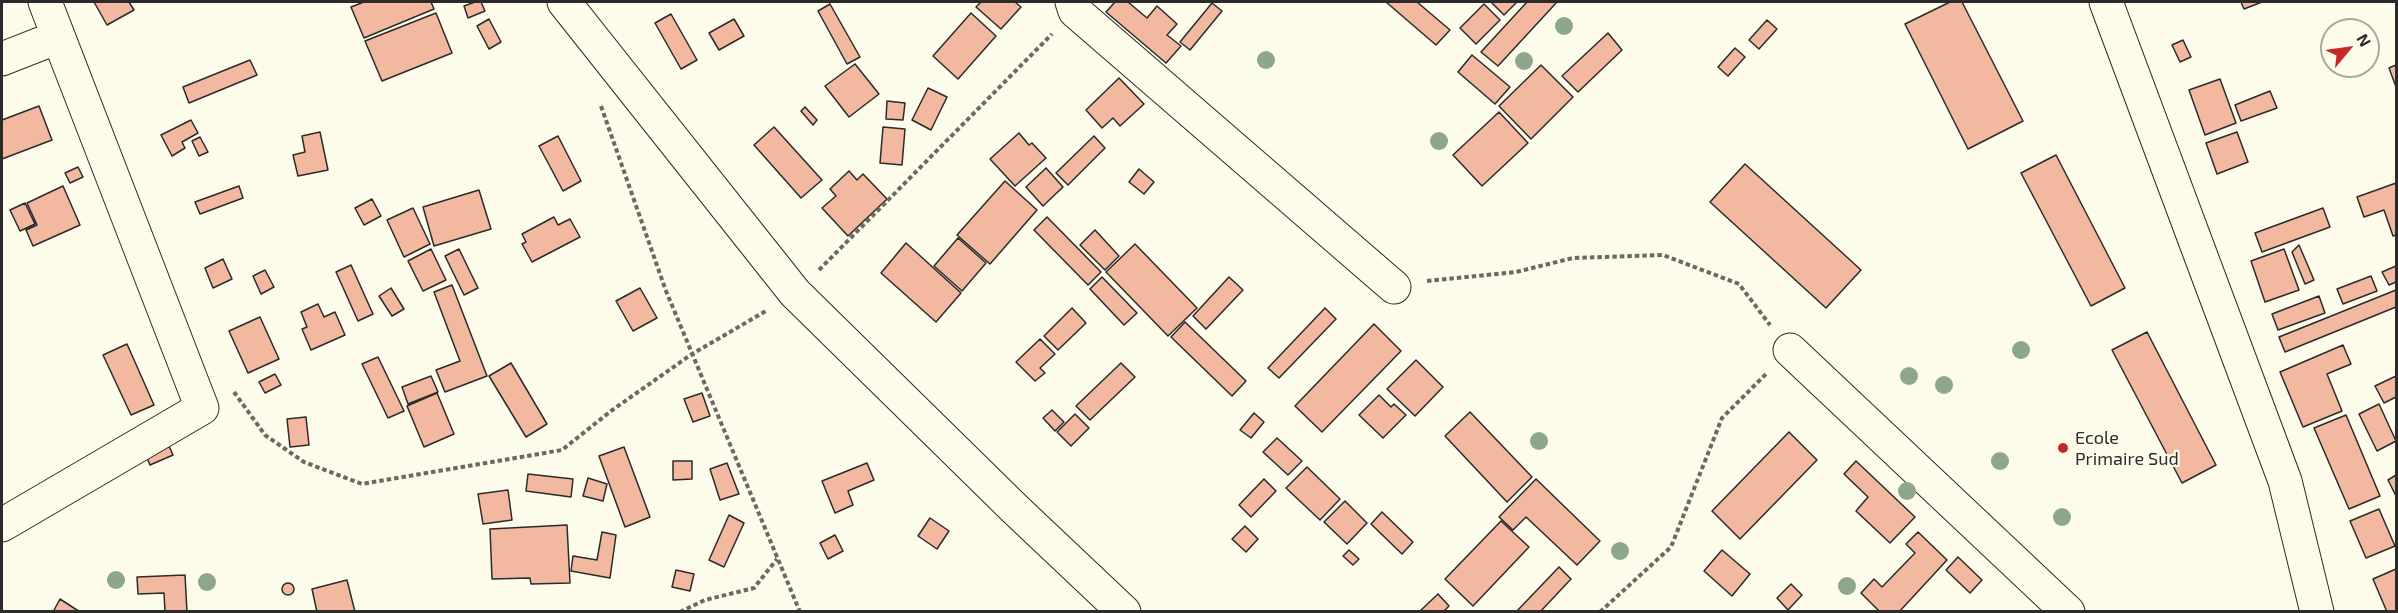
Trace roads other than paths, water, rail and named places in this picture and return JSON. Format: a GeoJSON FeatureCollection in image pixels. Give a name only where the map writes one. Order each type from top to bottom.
{"type":"FeatureCollection","features":[{"type":"Feature","properties":{"kind":"street"},"geometry":{"type":"LineString","coordinates":[[2,525],[202,408],[45,2]]}},
{"type":"Feature","properties":{"kind":"street"},"geometry":{"type":"LineString","coordinates":[[564,2],[795,294],[1124,612]]}},
{"type":"Feature","properties":{"kind":"street"},"geometry":{"type":"LineString","coordinates":[[2106,2],[2285,481],[2317,612]]}},
{"type":"Feature","properties":{"kind":"street"},"geometry":{"type":"LineString","coordinates":[[1074,6],[1394,287]]}},
{"type":"Feature","properties":{"kind":"street"},"geometry":{"type":"LineString","coordinates":[[2,59],[58,37]]}},
{"type":"Feature","properties":{"kind":"street"},"geometry":{"type":"LineString","coordinates":[[1790,350],[2068,612]]}},
{"type":"Feature","properties":{"kind":"place","name":"Ecole Primaire Sud"},"geometry":{"type":"Point","coordinates":[2063,448]}}]}
